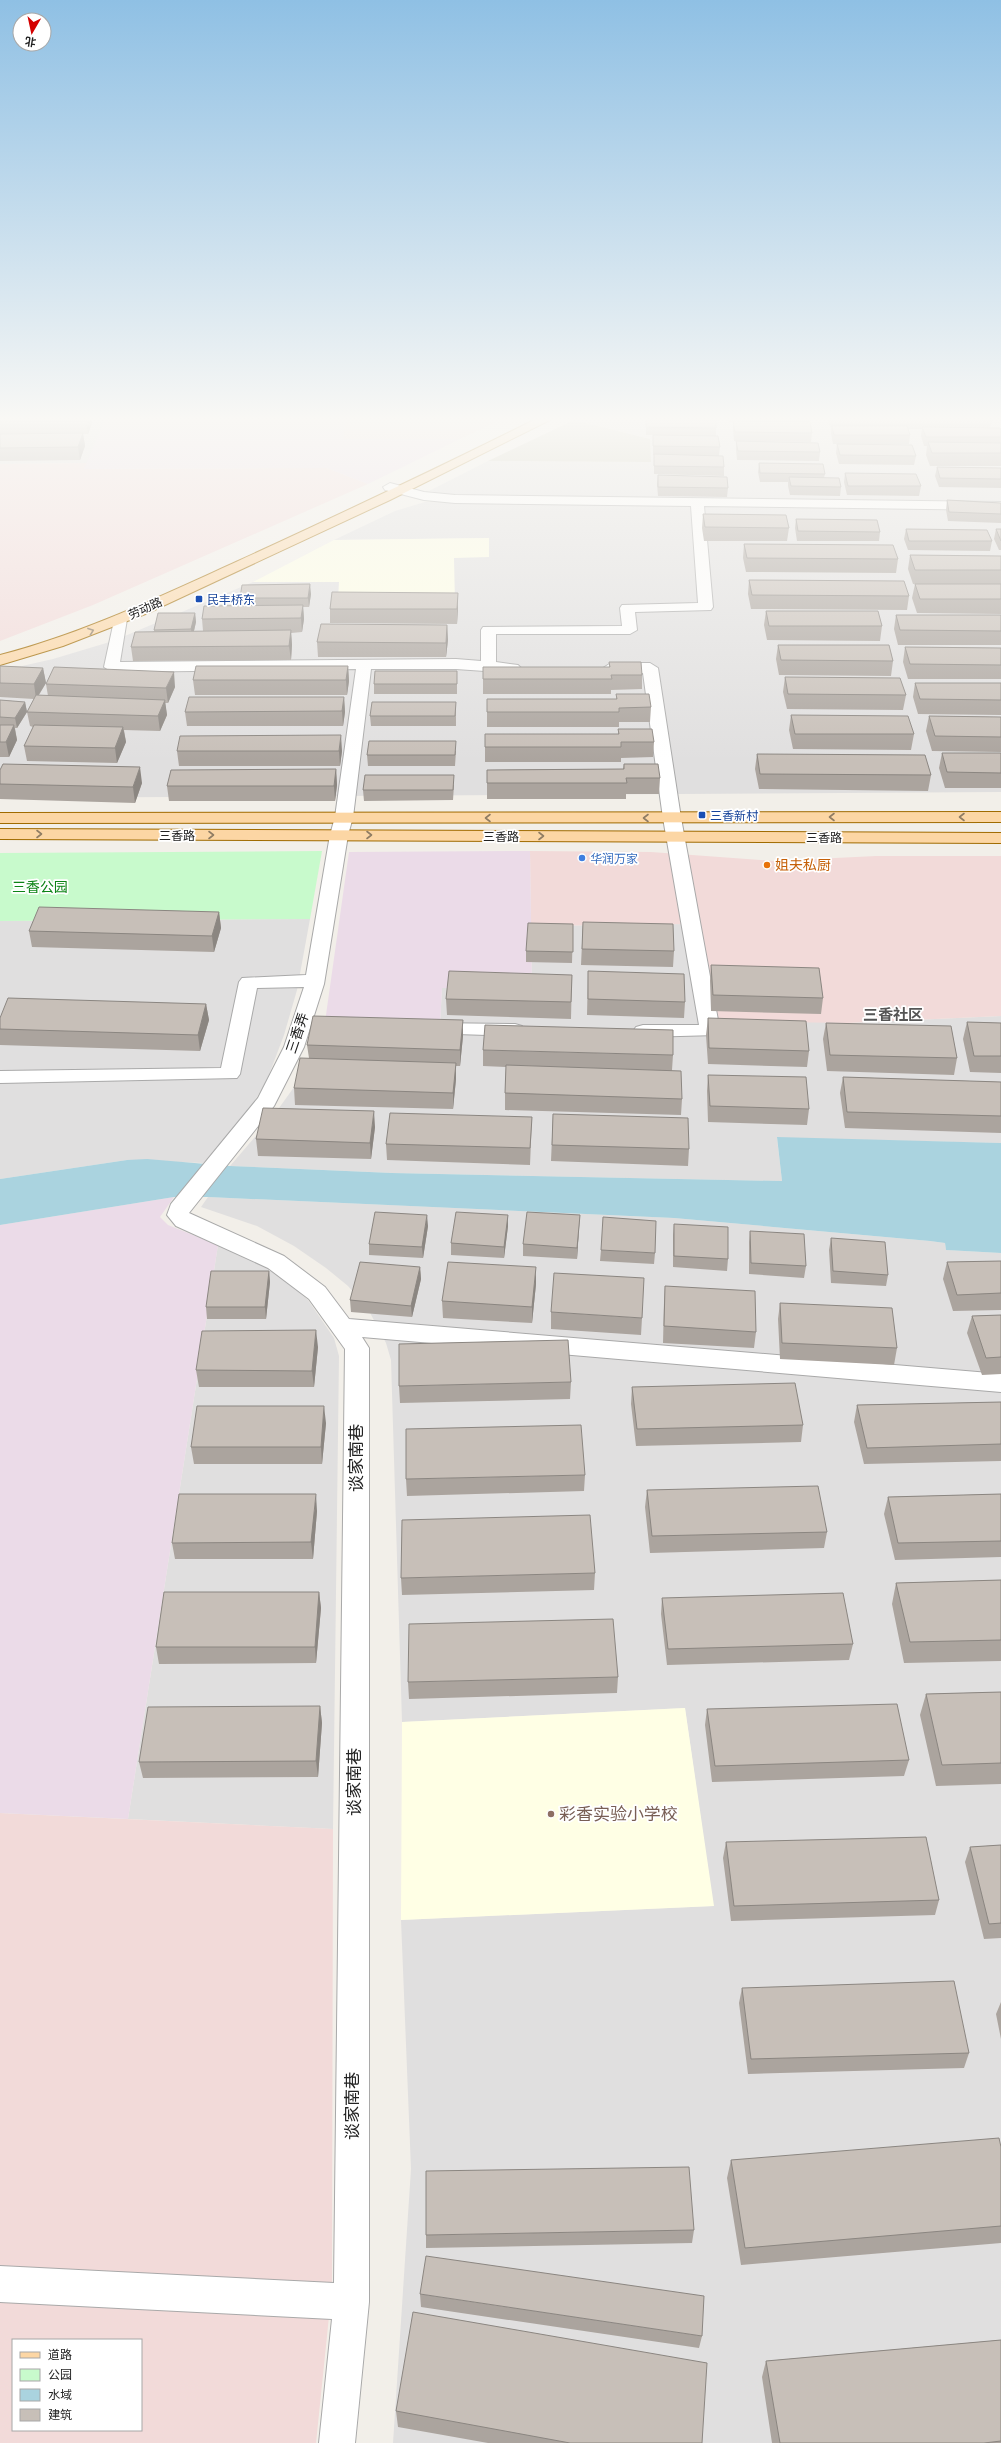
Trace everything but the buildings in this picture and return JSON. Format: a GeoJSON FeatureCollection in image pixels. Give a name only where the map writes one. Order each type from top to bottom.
{"type":"FeatureCollection","features":[{"type":"Feature","properties":{"kind":"main road","name":"劳动路"},"geometry":{"type":"LineString","coordinates":[[0,650],[47,636],[107,614],[292,534]]}},
{"type":"Feature","properties":{"kind":"main road","name":"劳动路"},"geometry":{"type":"LineString","coordinates":[[0,660],[60,642],[120,620],[301,534]]}},
{"type":"Feature","properties":{"kind":"main road","name":"三香路"},"geometry":{"type":"LineString","coordinates":[[0,834],[672,818],[1001,817]]}},
{"type":"Feature","properties":{"kind":"main road","name":"三香路"},"geometry":{"type":"LineString","coordinates":[[0,818],[676,836],[1001,838]]}},
{"type":"Feature","properties":{"kind":"street"},"geometry":{"type":"LineString","coordinates":[[489,668],[488,630],[630,630],[627,608],[706,607],[700,534]]}},
{"type":"Feature","properties":{"kind":"street"},"geometry":{"type":"LineString","coordinates":[[120,620],[112,667],[456,664],[489,668],[527,668]]}},
{"type":"Feature","properties":{"kind":"street","name":"三香弄"},"geometry":{"type":"LineString","coordinates":[[178,1212],[267,1101],[294,1047],[308,1028],[314,980],[341,826],[364,665]]}},
{"type":"Feature","properties":{"kind":"street"},"geometry":{"type":"LineString","coordinates":[[596,668],[650,668],[672,818],[710,1031],[623,1031]]}},
{"type":"Feature","properties":{"kind":"street"},"geometry":{"type":"LineString","coordinates":[[0,1077],[230,1074],[249,982],[314,980]]}},
{"type":"Feature","properties":{"kind":"street"},"geometry":{"type":"LineString","coordinates":[[418,1029],[528,1030]]}},
{"type":"Feature","properties":{"kind":"street","name":"谈家南巷"},"geometry":{"type":"LineString","coordinates":[[178,1212],[184,1221],[276,1262],[317,1292],[357,1348],[351,2302],[337,2443]]}},
{"type":"Feature","properties":{"kind":"street"},"geometry":{"type":"LineString","coordinates":[[342,1327],[1001,1383]]}},
{"type":"Feature","properties":{"kind":"street"},"geometry":{"type":"LineString","coordinates":[[0,2284],[351,2302]]}},
{"type":"Feature","properties":{"kind":"shaded area"},"geometry":{"type":"Polygon","coordinates":[[[0,534],[254,534],[93,605],[0,641],[0,534]]]}},
{"type":"Feature","properties":{"kind":"shaded area"},"geometry":{"type":"Polygon","coordinates":[[[347,534],[1001,534],[1001,792],[0,798],[0,671],[53,659],[113,641],[253,582],[339,582],[338,604],[454,557],[489,557],[489,538],[334,540],[347,534]]]}},
{"type":"Feature","properties":{"kind":"shaded area"},"geometry":{"type":"Polygon","coordinates":[[[489,538],[489,557],[454,558],[455,603],[338,604],[339,582],[253,582],[334,540],[489,538]]]}},
{"type":"Feature","properties":{"kind":"shaded area"},"geometry":{"type":"Polygon","coordinates":[[[530,851],[651,852],[774,861],[876,856],[1001,856],[1001,1016],[847,1023],[704,1021],[689,924],[531,926],[530,851]]]}},
{"type":"Feature","properties":{"kind":"shaded area"},"geometry":{"type":"Polygon","coordinates":[[[530,851],[532,987],[442,988],[440,1025],[325,1022],[349,852],[530,851]]]}},
{"type":"Feature","properties":{"kind":"shaded area"},"geometry":{"type":"Polygon","coordinates":[[[310,919],[297,990],[284,1035],[267,1080],[248,1112],[203,1163],[127,1160],[0,1179],[0,921],[310,919]]]}},
{"type":"Feature","properties":{"kind":"shaded area"},"geometry":{"type":"Polygon","coordinates":[[[689,924],[847,1023],[1001,1016],[1001,1143],[777,1138],[782,1181],[392,1173],[230,1166],[274,1115],[297,1083],[440,1025],[442,988],[532,987],[531,926],[689,924]]]}},
{"type":"Feature","properties":{"kind":"shaded area"},"geometry":{"type":"Polygon","coordinates":[[[174,1197],[160,1217],[168,1225],[218,1245],[128,1819],[0,1813],[0,1225],[174,1197]]]}},
{"type":"Feature","properties":{"kind":"shaded area"},"geometry":{"type":"Polygon","coordinates":[[[208,1197],[674,1218],[930,1241],[945,1243],[946,1250],[1001,1253],[1001,2443],[393,2443],[411,2169],[401,1920],[713,1906],[685,1708],[402,1722],[391,1360],[386,1343],[368,1309],[348,1286],[326,1268],[294,1246],[257,1226],[201,1207],[208,1197]]]}},
{"type":"Feature","properties":{"kind":"shaded area"},"geometry":{"type":"Polygon","coordinates":[[[218,1245],[256,1259],[281,1276],[308,1300],[334,1338],[339,1356],[333,1829],[128,1819],[218,1245]]]}},
{"type":"Feature","properties":{"kind":"shaded area","name":"彩香实验小学校"},"geometry":{"type":"Polygon","coordinates":[[[685,1708],[714,1906],[401,1920],[402,1722],[685,1708]]]}},
{"type":"Feature","properties":{"kind":"shaded area"},"geometry":{"type":"Polygon","coordinates":[[[0,1813],[333,1829],[332,2287],[316,2443],[0,2443],[0,1813]]]}},
{"type":"Feature","properties":{"kind":"green space","name":"三香公园"},"geometry":{"type":"Polygon","coordinates":[[[322,851],[310,919],[0,921],[0,853],[322,851]]]}},
{"type":"Feature","properties":{"kind":"water"},"geometry":{"type":"Polygon","coordinates":[[[777,1137],[1001,1143],[1001,1253],[946,1250],[945,1243],[930,1241],[674,1218],[208,1197],[174,1197],[0,1225],[0,1179],[127,1160],[147,1159],[230,1166],[392,1173],[782,1181],[777,1137]]]}},
{"type":"Feature","properties":{"kind":"place","name":"民丰桥东"},"geometry":{"type":"Point","coordinates":[199,599]}},
{"type":"Feature","properties":{"kind":"place","name":"三香新村"},"geometry":{"type":"Point","coordinates":[702,815]}},
{"type":"Feature","properties":{"kind":"place","name":"华润万家"},"geometry":{"type":"Point","coordinates":[582,858]}},
{"type":"Feature","properties":{"kind":"place","name":"姐夫私厨"},"geometry":{"type":"Point","coordinates":[767,865]}},
{"type":"Feature","properties":{"kind":"place","name":"彩香实验小学校"},"geometry":{"type":"Point","coordinates":[551,1814]}},
{"type":"Feature","properties":{"kind":"district","name":"三香社区"},"geometry":{"type":"Point","coordinates":[893,1014]}}]}
